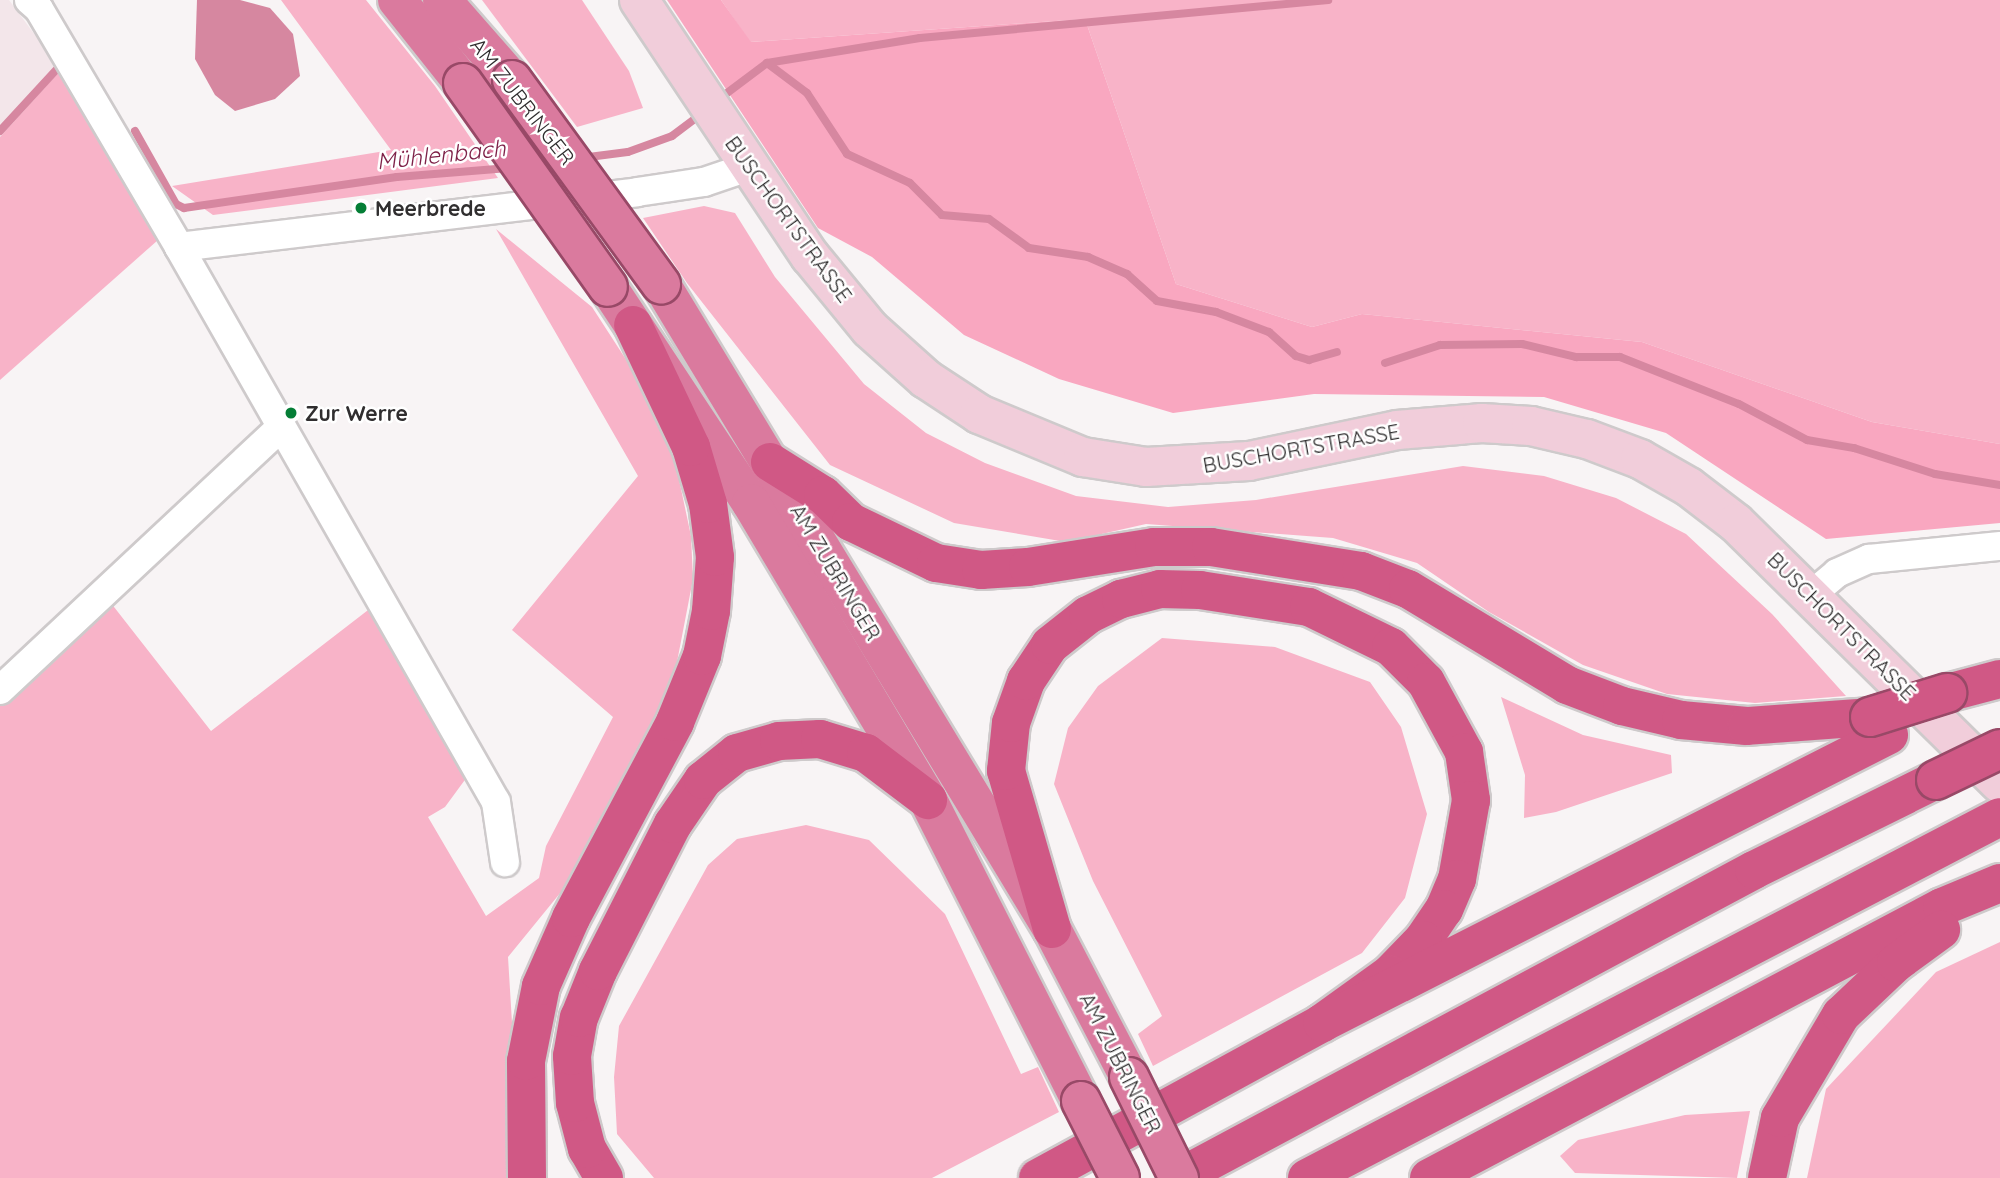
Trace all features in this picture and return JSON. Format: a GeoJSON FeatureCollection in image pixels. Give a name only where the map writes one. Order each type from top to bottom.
{"type":"FeatureCollection","features":[{"type":"Feature","properties":{"kind":"highway","name":"AM ZUBRINGER"},"geometry":{"type":"LineString","coordinates":[[397,0],[463,83],[608,287],[751,503],[928,800],[1120,1178]]}},
{"type":"Feature","properties":{"kind":"highway","name":"AM ZUBRINGER"},"geometry":{"type":"LineString","coordinates":[[442,0],[512,80],[661,284],[1052,929],[1179,1178]]}},
{"type":"Feature","properties":{"kind":"highway"},"geometry":{"type":"LineString","coordinates":[[527,1178],[526,1061],[541,986],[571,918],[675,722],[702,656],[710,611],[715,557],[708,504],[691,447],[633,325]]}},
{"type":"Feature","properties":{"kind":"highway"},"geometry":{"type":"LineString","coordinates":[[770,462],[823,495],[851,522],[936,563],[981,569],[1028,568],[1154,547],[1211,547],[1362,571],[1408,589],[1567,685],[1622,706],[1681,720],[1747,726],[1879,726]]}},
{"type":"Feature","properties":{"kind":"highway"},"geometry":{"type":"LineString","coordinates":[[1052,929],[1006,771],[1011,723],[1026,681],[1050,645],[1088,615],[1121,599],[1160,589],[1200,590],[1309,607],[1391,647],[1426,682],[1464,752],[1471,800],[1457,879],[1444,909],[1423,940],[1390,974],[1322,1023]]}},
{"type":"Feature","properties":{"kind":"highway"},"geometry":{"type":"LineString","coordinates":[[1038,1178],[1879,726],[2000,679]]}},
{"type":"Feature","properties":{"kind":"highway"},"geometry":{"type":"LineString","coordinates":[[1952,699],[2000,685]]}},
{"type":"Feature","properties":{"kind":"highway"},"geometry":{"type":"LineString","coordinates":[[604,1178],[587,1149],[575,1103],[572,1056],[579,1018],[597,971],[673,824],[703,780],[737,753],[779,741],[820,739],[866,753],[928,800]]}},
{"type":"Feature","properties":{"kind":"highway"},"geometry":{"type":"LineString","coordinates":[[1179,1178],[1754,870],[2000,749]]}},
{"type":"Feature","properties":{"kind":"highway"},"geometry":{"type":"LineString","coordinates":[[1307,1178],[1991,821]]}},
{"type":"Feature","properties":{"kind":"highway"},"geometry":{"type":"LineString","coordinates":[[1429,1178],[1942,907],[2000,883]]}},
{"type":"Feature","properties":{"kind":"highway"},"geometry":{"type":"LineString","coordinates":[[1767,1178],[1780,1118],[1841,1015],[1896,963],[2000,890]]}},
{"type":"Feature","properties":{"kind":"main road","name":"BUSCHORTSTRASSE"},"geometry":{"type":"LineString","coordinates":[[639,0],[748,167],[810,256],[870,329],[926,379],[979,414],[1031,439],[1083,457],[1146,467],[1249,461],[1397,430],[1482,423],[1531,426],[1587,439],[1640,459],[1689,487],[1737,523],[2000,783]]}},
{"type":"Feature","properties":{"kind":"street"},"geometry":{"type":"LineString","coordinates":[[29,0],[39,9],[179,247],[496,802],[505,862]]}},
{"type":"Feature","properties":{"kind":"street"},"geometry":{"type":"LineString","coordinates":[[179,247],[637,192],[704,182],[748,167]]}},
{"type":"Feature","properties":{"kind":"street"},"geometry":{"type":"LineString","coordinates":[[0,690],[281,427]]}},
{"type":"Feature","properties":{"kind":"street"},"geometry":{"type":"LineString","coordinates":[[1811,595],[1837,573],[1869,559],[1903,552],[2000,545]]}},
{"type":"Feature","properties":{"kind":"shaded area"},"geometry":{"type":"Polygon","coordinates":[[[0,0],[9,0],[61,70],[0,137],[0,0]]]}},
{"type":"Feature","properties":{"kind":"shaded area"},"geometry":{"type":"Polygon","coordinates":[[[197,0],[240,0],[270,8],[293,34],[300,76],[275,99],[235,111],[215,95],[195,59],[197,0]]]}},
{"type":"Feature","properties":{"kind":"shaded area"},"geometry":{"type":"Polygon","coordinates":[[[281,0],[366,0],[435,86],[498,178],[213,215],[172,186],[391,150],[281,0]]]}},
{"type":"Feature","properties":{"kind":"shaded area"},"geometry":{"type":"Polygon","coordinates":[[[482,0],[582,0],[629,71],[643,108],[577,127],[482,0]]]}},
{"type":"Feature","properties":{"kind":"shaded area"},"geometry":{"type":"Polygon","coordinates":[[[667,0],[721,0],[751,42],[1085,19],[1176,284],[1312,327],[1362,314],[1642,342],[1872,422],[2000,444],[2000,523],[1826,539],[1666,433],[1544,397],[1314,394],[1173,413],[1059,379],[964,335],[872,257],[818,228],[667,0]]]}},
{"type":"Feature","properties":{"kind":"shaded area"},"geometry":{"type":"Polygon","coordinates":[[[721,0],[2000,0],[2000,444],[1872,422],[1642,342],[1362,314],[1312,327],[1176,284],[1085,19],[750,42],[721,0]]]}},
{"type":"Feature","properties":{"kind":"shaded area"},"geometry":{"type":"Polygon","coordinates":[[[61,70],[158,240],[0,380],[0,137],[61,70]]]}},
{"type":"Feature","properties":{"kind":"shaded area"},"geometry":{"type":"Polygon","coordinates":[[[704,206],[735,213],[775,277],[864,384],[926,433],[985,463],[1076,496],[1168,507],[1256,500],[1463,466],[1544,476],[1616,498],[1686,534],[1772,614],[1846,696],[1755,703],[1667,694],[1583,665],[1489,612],[1417,563],[1333,538],[1146,524],[1066,542],[954,523],[830,465],[687,283],[643,218],[704,206]]]}},
{"type":"Feature","properties":{"kind":"shaded area"},"geometry":{"type":"Polygon","coordinates":[[[496,229],[592,307],[625,358],[657,416],[677,470],[691,536],[693,579],[677,662],[658,710],[561,892],[508,957],[513,1039],[510,1178],[0,1178],[0,699],[107,598],[211,731],[372,607],[467,777],[445,807],[428,817],[486,916],[539,878],[546,846],[613,717],[512,630],[638,476],[496,229]]]}},
{"type":"Feature","properties":{"kind":"shaded area"},"geometry":{"type":"Polygon","coordinates":[[[1162,638],[1275,647],[1370,682],[1401,727],[1427,814],[1405,898],[1362,953],[1153,1066],[1138,1034],[1162,1016],[1093,881],[1054,784],[1068,728],[1098,686],[1162,638]]]}},
{"type":"Feature","properties":{"kind":"shaded area"},"geometry":{"type":"Polygon","coordinates":[[[1501,697],[1583,735],[1671,755],[1672,773],[1556,812],[1524,818],[1525,775],[1501,697]]]}},
{"type":"Feature","properties":{"kind":"shaded area"},"geometry":{"type":"Polygon","coordinates":[[[806,825],[869,840],[945,914],[1021,1074],[1038,1067],[1059,1112],[932,1178],[654,1178],[617,1134],[614,1077],[619,1026],[708,865],[737,839],[806,825]]]}},
{"type":"Feature","properties":{"kind":"shaded area"},"geometry":{"type":"Polygon","coordinates":[[[2000,942],[2000,1178],[1807,1178],[1826,1089],[1936,972],[2000,942]]]}},
{"type":"Feature","properties":{"kind":"shaded area"},"geometry":{"type":"Polygon","coordinates":[[[1750,1111],[1737,1178],[1575,1173],[1560,1156],[1578,1140],[1685,1115],[1750,1111]]]}},
{"type":"Feature","properties":{"kind":"waterway"},"geometry":{"type":"LineString","coordinates":[[719,99],[767,63],[920,38],[1328,0]]}},
{"type":"Feature","properties":{"kind":"waterway"},"geometry":{"type":"LineString","coordinates":[[767,63],[807,93],[847,154],[910,183],[942,215],[989,219],[1029,248],[1088,257],[1127,274],[1157,301],[1216,312],[1269,332],[1296,356],[1309,360],[1337,352]]}},
{"type":"Feature","properties":{"kind":"waterway","name":"Mühlenbach"},"geometry":{"type":"LineString","coordinates":[[0,131],[56,70]]}},
{"type":"Feature","properties":{"kind":"waterway","name":"Mühlenbach"},"geometry":{"type":"LineString","coordinates":[[581,158],[628,152],[672,136],[701,114]]}},
{"type":"Feature","properties":{"kind":"waterway","name":"Mühlenbach"},"geometry":{"type":"LineString","coordinates":[[135,131],[176,204],[184,208],[397,177],[509,168]]}},
{"type":"Feature","properties":{"kind":"waterway"},"geometry":{"type":"LineString","coordinates":[[1385,363],[1440,345],[1522,344],[1576,357],[1620,357],[1739,404],[1807,440],[1854,448],[1935,474],[2000,485]]}},
{"type":"Feature","properties":{"kind":"place","name":"Meerbrede"},"geometry":{"type":"Point","coordinates":[361,208]}},
{"type":"Feature","properties":{"kind":"place","name":"Zur Werre"},"geometry":{"type":"Point","coordinates":[291,413]}}]}
